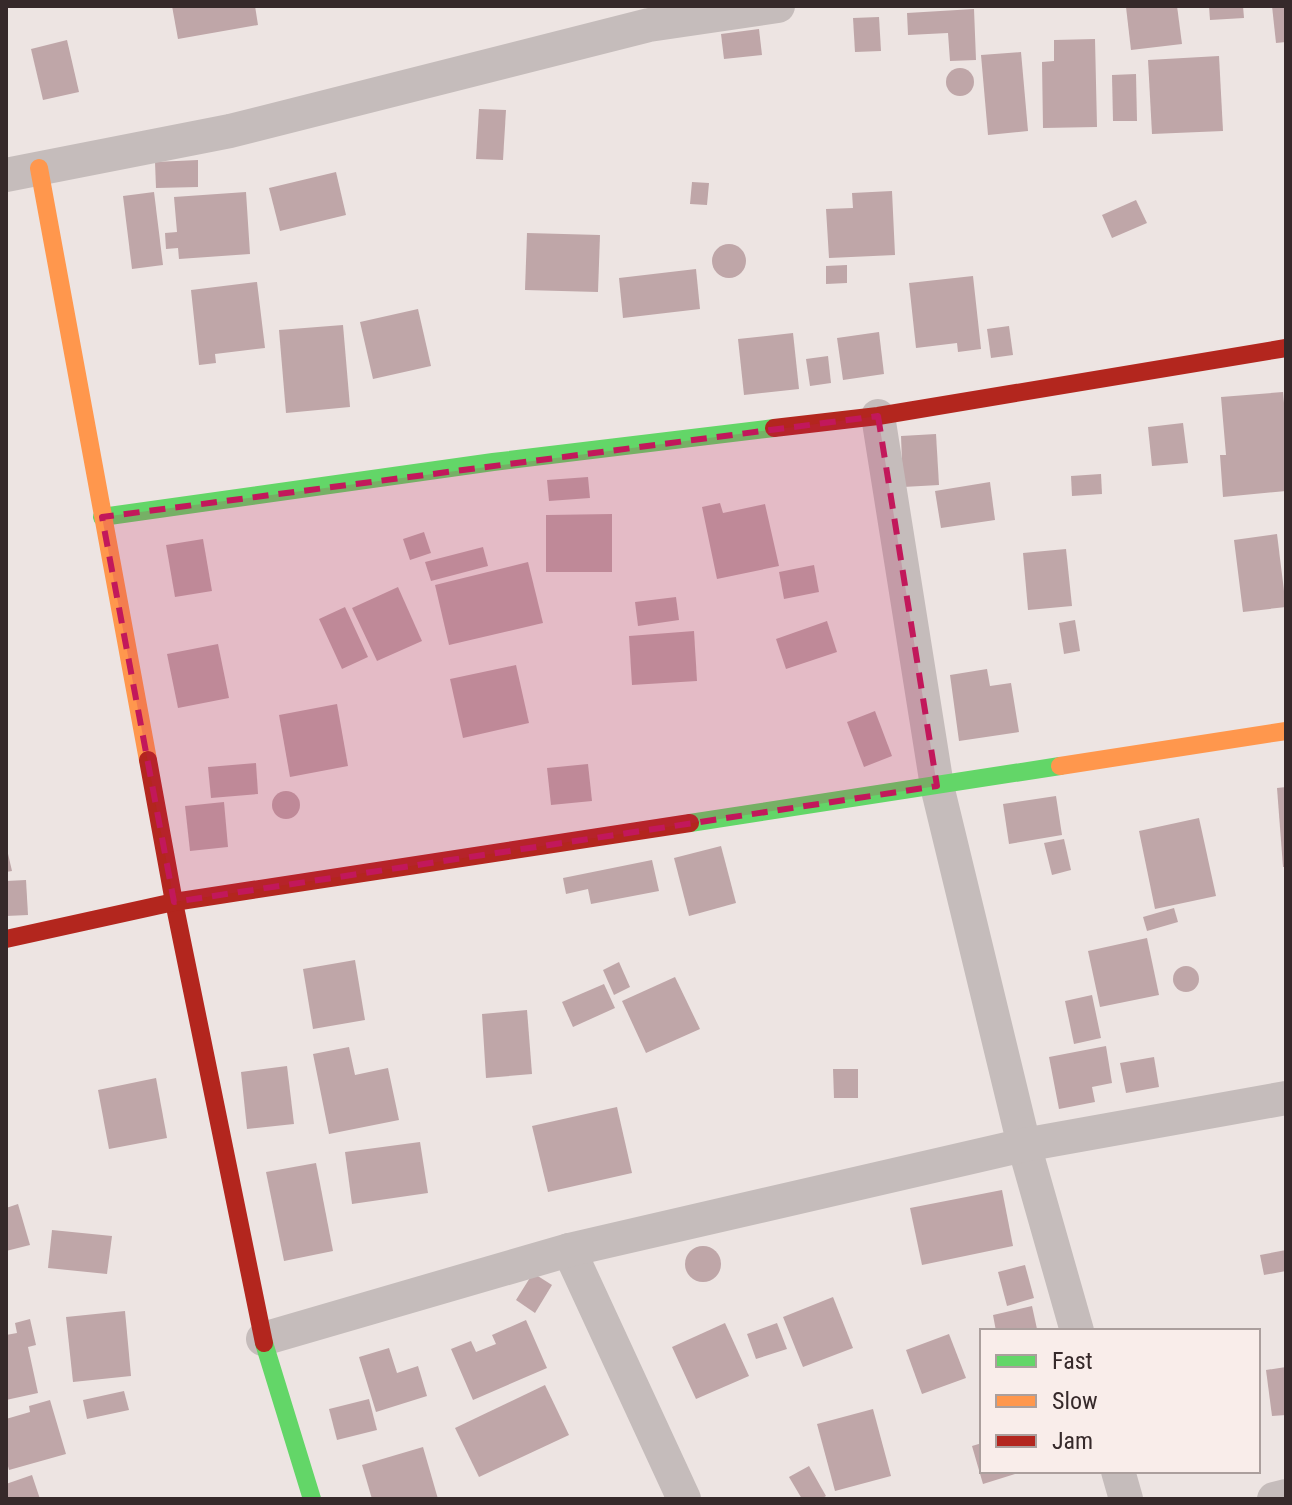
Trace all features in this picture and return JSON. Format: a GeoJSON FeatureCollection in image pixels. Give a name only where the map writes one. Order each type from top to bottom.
{"type":"FeatureCollection","features":[{"type":"Feature","properties":{"kind":"street"},"geometry":{"type":"LineString","coordinates":[[6,175],[230,131],[649,25],[778,6]]}},
{"type":"Feature","properties":{"kind":"street"},"geometry":{"type":"LineString","coordinates":[[39,168],[174,902],[263,1339],[312,1499]]}},
{"type":"Feature","properties":{"kind":"street"},"geometry":{"type":"LineString","coordinates":[[102,517],[493,462],[878,416],[1286,348]]}},
{"type":"Feature","properties":{"kind":"street"},"geometry":{"type":"LineString","coordinates":[[878,416],[937,786],[1024,1145],[1076,1329]]}},
{"type":"Feature","properties":{"kind":"street"},"geometry":{"type":"LineString","coordinates":[[6,939],[174,902],[1286,731]]}},
{"type":"Feature","properties":{"kind":"street"},"geometry":{"type":"LineString","coordinates":[[263,1339],[569,1250],[1024,1145],[1286,1098]]}},
{"type":"Feature","properties":{"kind":"street"},"geometry":{"type":"LineString","coordinates":[[569,1250],[684,1499]]}},
{"type":"Feature","properties":{"kind":"street"},"geometry":{"type":"LineString","coordinates":[[1119,1473],[1126,1499]]}},
{"type":"Feature","properties":{"kind":"street"},"geometry":{"type":"LineString","coordinates":[[1274,1499],[1286,1496]]}},
{"type":"Feature","properties":{"kind":"highlighted area"},"geometry":{"type":"Polygon","coordinates":[[[878,416],[937,786],[174,902],[102,517],[878,416]]]}},
{"type":"Feature","properties":{"kind":"building"},"geometry":{"type":"Polygon","coordinates":[[[172,6],[255,6],[258,25],[178,39],[172,6]]]}},
{"type":"Feature","properties":{"kind":"building"},"geometry":{"type":"Polygon","coordinates":[[[1177,6],[1182,44],[1131,50],[1126,7],[1177,6]]]}},
{"type":"Feature","properties":{"kind":"building"},"geometry":{"type":"Polygon","coordinates":[[[1209,6],[1243,6],[1244,18],[1210,20],[1209,6]]]}},
{"type":"Feature","properties":{"kind":"building"},"geometry":{"type":"Polygon","coordinates":[[[1272,6],[1286,6],[1286,42],[1276,43],[1272,6]]]}},
{"type":"Feature","properties":{"kind":"building"},"geometry":{"type":"Polygon","coordinates":[[[974,9],[976,60],[950,61],[948,33],[908,35],[907,13],[974,9]]]}},
{"type":"Feature","properties":{"kind":"building"},"geometry":{"type":"Polygon","coordinates":[[[879,17],[881,51],[855,52],[853,18],[879,17]]]}},
{"type":"Feature","properties":{"kind":"building"},"geometry":{"type":"Polygon","coordinates":[[[759,29],[762,55],[724,59],[721,34],[759,29]]]}},
{"type":"Feature","properties":{"kind":"building"},"geometry":{"type":"Polygon","coordinates":[[[1095,39],[1097,127],[1043,128],[1042,62],[1054,61],[1054,40],[1095,39]]]}},
{"type":"Feature","properties":{"kind":"building"},"geometry":{"type":"Polygon","coordinates":[[[67,40],[79,92],[43,100],[31,49],[67,40]]]}},
{"type":"Feature","properties":{"kind":"building"},"geometry":{"type":"Polygon","coordinates":[[[1021,52],[1028,131],[988,135],[981,55],[1021,52]]]}},
{"type":"Feature","properties":{"kind":"building"},"geometry":{"type":"Polygon","coordinates":[[[1219,56],[1223,131],[1152,134],[1148,60],[1219,56]]]}},
{"type":"Feature","properties":{"kind":"building"},"geometry":{"type":"Polygon","coordinates":[[[960,68],[970,72],[974,82],[970,92],[960,96],[950,92],[946,82],[950,72],[960,68]]]}},
{"type":"Feature","properties":{"kind":"building"},"geometry":{"type":"Polygon","coordinates":[[[1136,74],[1137,121],[1113,121],[1112,75],[1136,74]]]}},
{"type":"Feature","properties":{"kind":"building"},"geometry":{"type":"Polygon","coordinates":[[[479,109],[506,110],[503,160],[476,159],[479,109]]]}},
{"type":"Feature","properties":{"kind":"building"},"geometry":{"type":"Polygon","coordinates":[[[198,160],[198,187],[156,188],[155,162],[198,160]]]}},
{"type":"Feature","properties":{"kind":"building"},"geometry":{"type":"Polygon","coordinates":[[[336,172],[346,215],[280,231],[269,188],[336,172]]]}},
{"type":"Feature","properties":{"kind":"building"},"geometry":{"type":"Polygon","coordinates":[[[692,182],[709,183],[707,205],[690,204],[692,182]]]}},
{"type":"Feature","properties":{"kind":"building"},"geometry":{"type":"Polygon","coordinates":[[[892,191],[895,255],[829,258],[826,209],[853,208],[852,193],[892,191]]]}},
{"type":"Feature","properties":{"kind":"building"},"geometry":{"type":"Polygon","coordinates":[[[154,192],[163,265],[132,269],[123,196],[154,192]]]}},
{"type":"Feature","properties":{"kind":"building"},"geometry":{"type":"Polygon","coordinates":[[[246,192],[250,254],[179,259],[178,248],[166,249],[165,233],[177,232],[174,197],[246,192]]]}},
{"type":"Feature","properties":{"kind":"building"},"geometry":{"type":"Polygon","coordinates":[[[1136,200],[1147,223],[1112,238],[1102,215],[1136,200]]]}},
{"type":"Feature","properties":{"kind":"building"},"geometry":{"type":"Polygon","coordinates":[[[527,233],[600,235],[598,292],[525,290],[527,233]]]}},
{"type":"Feature","properties":{"kind":"building"},"geometry":{"type":"Polygon","coordinates":[[[729,244],[741,249],[746,261],[741,273],[729,278],[717,273],[712,261],[717,249],[729,244]]]}},
{"type":"Feature","properties":{"kind":"building"},"geometry":{"type":"Polygon","coordinates":[[[847,265],[847,283],[826,284],[826,266],[847,265]]]}},
{"type":"Feature","properties":{"kind":"building"},"geometry":{"type":"Polygon","coordinates":[[[696,269],[700,309],[623,318],[619,278],[696,269]]]}},
{"type":"Feature","properties":{"kind":"building"},"geometry":{"type":"Polygon","coordinates":[[[973,276],[981,349],[958,352],[957,343],[916,348],[909,283],[973,276]]]}},
{"type":"Feature","properties":{"kind":"building"},"geometry":{"type":"Polygon","coordinates":[[[257,282],[265,348],[215,354],[216,363],[199,365],[191,290],[257,282]]]}},
{"type":"Feature","properties":{"kind":"building"},"geometry":{"type":"Polygon","coordinates":[[[418,309],[431,366],[373,379],[360,322],[418,309]]]}},
{"type":"Feature","properties":{"kind":"building"},"geometry":{"type":"Polygon","coordinates":[[[343,325],[350,407],[286,413],[279,330],[343,325]]]}},
{"type":"Feature","properties":{"kind":"building"},"geometry":{"type":"Polygon","coordinates":[[[1009,326],[1013,355],[991,358],[987,329],[1009,326]]]}},
{"type":"Feature","properties":{"kind":"building"},"geometry":{"type":"Polygon","coordinates":[[[879,332],[884,374],[843,380],[837,338],[879,332]]]}},
{"type":"Feature","properties":{"kind":"building"},"geometry":{"type":"Polygon","coordinates":[[[793,333],[799,389],[744,395],[738,339],[793,333]]]}},
{"type":"Feature","properties":{"kind":"building"},"geometry":{"type":"Polygon","coordinates":[[[828,356],[831,383],[810,386],[806,359],[828,356]]]}},
{"type":"Feature","properties":{"kind":"building"},"geometry":{"type":"Polygon","coordinates":[[[1283,392],[1286,491],[1223,497],[1220,455],[1226,455],[1221,397],[1283,392]]]}},
{"type":"Feature","properties":{"kind":"building"},"geometry":{"type":"Polygon","coordinates":[[[1183,423],[1188,463],[1152,466],[1148,427],[1183,423]]]}},
{"type":"Feature","properties":{"kind":"building"},"geometry":{"type":"Polygon","coordinates":[[[936,434],[939,485],[903,487],[901,436],[936,434]]]}},
{"type":"Feature","properties":{"kind":"building"},"geometry":{"type":"Polygon","coordinates":[[[1101,474],[1102,494],[1072,496],[1071,476],[1101,474]]]}},
{"type":"Feature","properties":{"kind":"building"},"geometry":{"type":"Polygon","coordinates":[[[588,477],[590,498],[549,501],[547,480],[588,477]]]}},
{"type":"Feature","properties":{"kind":"building"},"geometry":{"type":"Polygon","coordinates":[[[990,482],[995,520],[941,528],[935,491],[990,482]]]}},
{"type":"Feature","properties":{"kind":"building"},"geometry":{"type":"Polygon","coordinates":[[[720,503],[723,513],[765,504],[779,566],[717,579],[702,507],[720,503]]]}},
{"type":"Feature","properties":{"kind":"building"},"geometry":{"type":"Polygon","coordinates":[[[612,514],[612,572],[546,572],[546,515],[612,514]]]}},
{"type":"Feature","properties":{"kind":"building"},"geometry":{"type":"Polygon","coordinates":[[[424,532],[431,553],[410,560],[403,539],[424,532]]]}},
{"type":"Feature","properties":{"kind":"building"},"geometry":{"type":"Polygon","coordinates":[[[1277,534],[1286,607],[1243,612],[1234,540],[1277,534]]]}},
{"type":"Feature","properties":{"kind":"building"},"geometry":{"type":"Polygon","coordinates":[[[203,539],[212,591],[175,597],[166,545],[203,539]]]}},
{"type":"Feature","properties":{"kind":"building"},"geometry":{"type":"Polygon","coordinates":[[[483,547],[488,566],[431,581],[425,562],[483,547]]]}},
{"type":"Feature","properties":{"kind":"building"},"geometry":{"type":"Polygon","coordinates":[[[1066,549],[1072,606],[1028,610],[1023,553],[1066,549]]]}},
{"type":"Feature","properties":{"kind":"building"},"geometry":{"type":"Polygon","coordinates":[[[528,562],[543,623],[449,645],[435,585],[528,562]]]}},
{"type":"Feature","properties":{"kind":"building"},"geometry":{"type":"Polygon","coordinates":[[[814,565],[819,592],[784,599],[779,572],[814,565]]]}},
{"type":"Feature","properties":{"kind":"building"},"geometry":{"type":"Polygon","coordinates":[[[398,587],[422,641],[377,661],[352,608],[398,587]]]}},
{"type":"Feature","properties":{"kind":"building"},"geometry":{"type":"Polygon","coordinates":[[[676,597],[679,620],[638,626],[635,602],[676,597]]]}},
{"type":"Feature","properties":{"kind":"building"},"geometry":{"type":"Polygon","coordinates":[[[345,607],[368,657],[342,669],[319,619],[345,607]]]}},
{"type":"Feature","properties":{"kind":"building"},"geometry":{"type":"Polygon","coordinates":[[[1075,620],[1080,651],[1064,654],[1059,623],[1075,620]]]}},
{"type":"Feature","properties":{"kind":"building"},"geometry":{"type":"Polygon","coordinates":[[[827,621],[837,652],[786,669],[776,639],[827,621]]]}},
{"type":"Feature","properties":{"kind":"building"},"geometry":{"type":"Polygon","coordinates":[[[694,631],[697,681],[632,685],[629,636],[694,631]]]}},
{"type":"Feature","properties":{"kind":"building"},"geometry":{"type":"Polygon","coordinates":[[[218,644],[229,698],[178,708],[167,654],[218,644]]]}},
{"type":"Feature","properties":{"kind":"building"},"geometry":{"type":"Polygon","coordinates":[[[516,665],[529,723],[463,738],[450,679],[516,665]]]}},
{"type":"Feature","properties":{"kind":"building"},"geometry":{"type":"Polygon","coordinates":[[[987,669],[990,686],[1011,683],[1019,732],[959,741],[950,675],[987,669]]]}},
{"type":"Feature","properties":{"kind":"building"},"geometry":{"type":"Polygon","coordinates":[[[337,704],[348,766],[290,777],[279,715],[337,704]]]}},
{"type":"Feature","properties":{"kind":"building"},"geometry":{"type":"Polygon","coordinates":[[[875,711],[892,756],[864,767],[847,722],[875,711]]]}},
{"type":"Feature","properties":{"kind":"building"},"geometry":{"type":"Polygon","coordinates":[[[256,763],[258,794],[211,798],[208,767],[256,763]]]}},
{"type":"Feature","properties":{"kind":"building"},"geometry":{"type":"Polygon","coordinates":[[[588,764],[592,801],[551,805],[547,768],[588,764]]]}},
{"type":"Feature","properties":{"kind":"building"},"geometry":{"type":"Polygon","coordinates":[[[1286,787],[1286,867],[1283,867],[1277,788],[1286,787]]]}},
{"type":"Feature","properties":{"kind":"building"},"geometry":{"type":"Polygon","coordinates":[[[286,791],[296,795],[300,805],[296,815],[286,819],[276,815],[272,805],[276,795],[286,791]]]}},
{"type":"Feature","properties":{"kind":"building"},"geometry":{"type":"Polygon","coordinates":[[[1056,796],[1062,835],[1009,844],[1003,804],[1056,796]]]}},
{"type":"Feature","properties":{"kind":"building"},"geometry":{"type":"Polygon","coordinates":[[[224,802],[228,847],[190,851],[185,806],[224,802]]]}},
{"type":"Feature","properties":{"kind":"building"},"geometry":{"type":"Polygon","coordinates":[[[1199,818],[1216,896],[1155,909],[1139,831],[1199,818]]]}},
{"type":"Feature","properties":{"kind":"building"},"geometry":{"type":"Polygon","coordinates":[[[1064,839],[1071,870],[1052,875],[1044,843],[1064,839]]]}},
{"type":"Feature","properties":{"kind":"building"},"geometry":{"type":"Polygon","coordinates":[[[6,845],[12,871],[6,872],[6,845]]]}},
{"type":"Feature","properties":{"kind":"building"},"geometry":{"type":"Polygon","coordinates":[[[721,846],[736,903],[689,916],[674,858],[721,846]]]}},
{"type":"Feature","properties":{"kind":"building"},"geometry":{"type":"Polygon","coordinates":[[[652,860],[659,891],[591,904],[588,889],[566,894],[563,878],[652,860]]]}},
{"type":"Feature","properties":{"kind":"building"},"geometry":{"type":"Polygon","coordinates":[[[26,880],[28,915],[6,916],[6,881],[26,880]]]}},
{"type":"Feature","properties":{"kind":"building"},"geometry":{"type":"Polygon","coordinates":[[[1174,908],[1178,922],[1147,931],[1143,917],[1174,908]]]}},
{"type":"Feature","properties":{"kind":"building"},"geometry":{"type":"Polygon","coordinates":[[[1147,938],[1159,995],[1100,1007],[1088,951],[1147,938]]]}},
{"type":"Feature","properties":{"kind":"building"},"geometry":{"type":"Polygon","coordinates":[[[355,960],[365,1020],[313,1029],[303,969],[355,960]]]}},
{"type":"Feature","properties":{"kind":"building"},"geometry":{"type":"Polygon","coordinates":[[[619,962],[630,987],[614,995],[603,970],[619,962]]]}},
{"type":"Feature","properties":{"kind":"building"},"geometry":{"type":"Polygon","coordinates":[[[1186,966],[1195,970],[1199,979],[1195,988],[1186,992],[1177,988],[1173,979],[1177,970],[1186,966]]]}},
{"type":"Feature","properties":{"kind":"building"},"geometry":{"type":"Polygon","coordinates":[[[675,977],[700,1029],[646,1053],[622,1001],[675,977]]]}},
{"type":"Feature","properties":{"kind":"building"},"geometry":{"type":"Polygon","coordinates":[[[604,984],[615,1008],[573,1027],[562,1002],[604,984]]]}},
{"type":"Feature","properties":{"kind":"building"},"geometry":{"type":"Polygon","coordinates":[[[1092,995],[1101,1038],[1074,1044],[1065,1001],[1092,995]]]}},
{"type":"Feature","properties":{"kind":"building"},"geometry":{"type":"Polygon","coordinates":[[[527,1010],[532,1074],[486,1078],[482,1014],[527,1010]]]}},
{"type":"Feature","properties":{"kind":"building"},"geometry":{"type":"Polygon","coordinates":[[[1106,1046],[1112,1083],[1092,1087],[1095,1102],[1059,1109],[1049,1057],[1106,1046]]]}},
{"type":"Feature","properties":{"kind":"building"},"geometry":{"type":"Polygon","coordinates":[[[349,1047],[355,1075],[388,1068],[399,1120],[329,1134],[313,1054],[349,1047]]]}},
{"type":"Feature","properties":{"kind":"building"},"geometry":{"type":"Polygon","coordinates":[[[1154,1057],[1159,1087],[1126,1093],[1120,1063],[1154,1057]]]}},
{"type":"Feature","properties":{"kind":"building"},"geometry":{"type":"Polygon","coordinates":[[[287,1066],[294,1124],[247,1129],[241,1072],[287,1066]]]}},
{"type":"Feature","properties":{"kind":"building"},"geometry":{"type":"Polygon","coordinates":[[[833,1069],[858,1069],[858,1098],[834,1098],[833,1069]]]}},
{"type":"Feature","properties":{"kind":"building"},"geometry":{"type":"Polygon","coordinates":[[[156,1078],[167,1138],[109,1149],[98,1090],[156,1078]]]}},
{"type":"Feature","properties":{"kind":"building"},"geometry":{"type":"Polygon","coordinates":[[[617,1107],[632,1173],[548,1192],[532,1126],[617,1107]]]}},
{"type":"Feature","properties":{"kind":"building"},"geometry":{"type":"Polygon","coordinates":[[[420,1142],[428,1193],[352,1204],[345,1152],[420,1142]]]}},
{"type":"Feature","properties":{"kind":"building"},"geometry":{"type":"Polygon","coordinates":[[[316,1163],[333,1251],[284,1261],[266,1172],[316,1163]]]}},
{"type":"Feature","properties":{"kind":"building"},"geometry":{"type":"Polygon","coordinates":[[[1002,1190],[1013,1246],[922,1265],[910,1208],[1002,1190]]]}},
{"type":"Feature","properties":{"kind":"building"},"geometry":{"type":"Polygon","coordinates":[[[18,1204],[30,1245],[6,1251],[6,1208],[18,1204]]]}},
{"type":"Feature","properties":{"kind":"building"},"geometry":{"type":"Polygon","coordinates":[[[52,1230],[112,1236],[107,1274],[48,1268],[52,1230]]]}},
{"type":"Feature","properties":{"kind":"building"},"geometry":{"type":"Polygon","coordinates":[[[703,1246],[716,1251],[721,1264],[716,1277],[703,1282],[690,1277],[685,1264],[690,1251],[703,1246]]]}},
{"type":"Feature","properties":{"kind":"building"},"geometry":{"type":"Polygon","coordinates":[[[1286,1250],[1286,1271],[1264,1275],[1260,1255],[1286,1250]]]}},
{"type":"Feature","properties":{"kind":"building"},"geometry":{"type":"Polygon","coordinates":[[[1025,1265],[1034,1298],[1007,1306],[998,1272],[1025,1265]]]}},
{"type":"Feature","properties":{"kind":"building"},"geometry":{"type":"Polygon","coordinates":[[[533,1273],[552,1285],[535,1313],[516,1300],[533,1273]]]}},
{"type":"Feature","properties":{"kind":"building"},"geometry":{"type":"Polygon","coordinates":[[[833,1297],[853,1348],[803,1367],[783,1317],[833,1297]]]}},
{"type":"Feature","properties":{"kind":"building"},"geometry":{"type":"Polygon","coordinates":[[[1032,1306],[1037,1329],[996,1329],[993,1315],[1032,1306]]]}},
{"type":"Feature","properties":{"kind":"building"},"geometry":{"type":"Polygon","coordinates":[[[125,1311],[131,1376],[73,1382],[66,1317],[125,1311]]]}},
{"type":"Feature","properties":{"kind":"building"},"geometry":{"type":"Polygon","coordinates":[[[30,1319],[36,1345],[28,1347],[38,1393],[6,1400],[6,1335],[17,1333],[15,1323],[30,1319]]]}},
{"type":"Feature","properties":{"kind":"building"},"geometry":{"type":"Polygon","coordinates":[[[526,1320],[547,1368],[473,1400],[451,1349],[471,1341],[476,1352],[496,1344],[492,1335],[526,1320]]]}},
{"type":"Feature","properties":{"kind":"building"},"geometry":{"type":"Polygon","coordinates":[[[725,1323],[749,1376],[696,1399],[672,1347],[725,1323]]]}},
{"type":"Feature","properties":{"kind":"building"},"geometry":{"type":"Polygon","coordinates":[[[777,1323],[787,1349],[756,1359],[747,1334],[777,1323]]]}},
{"type":"Feature","properties":{"kind":"building"},"geometry":{"type":"Polygon","coordinates":[[[949,1334],[966,1378],[922,1394],[906,1350],[949,1334]]]}},
{"type":"Feature","properties":{"kind":"building"},"geometry":{"type":"Polygon","coordinates":[[[389,1348],[397,1373],[418,1366],[427,1396],[376,1412],[359,1357],[389,1348]]]}},
{"type":"Feature","properties":{"kind":"building"},"geometry":{"type":"Polygon","coordinates":[[[1286,1367],[1286,1415],[1272,1416],[1266,1370],[1286,1367]]]}},
{"type":"Feature","properties":{"kind":"building"},"geometry":{"type":"Polygon","coordinates":[[[545,1385],[569,1435],[479,1477],[455,1428],[545,1385]]]}},
{"type":"Feature","properties":{"kind":"building"},"geometry":{"type":"Polygon","coordinates":[[[124,1391],[129,1410],[87,1419],[83,1400],[124,1391]]]}},
{"type":"Feature","properties":{"kind":"building"},"geometry":{"type":"Polygon","coordinates":[[[369,1399],[377,1430],[337,1440],[329,1409],[369,1399]]]}},
{"type":"Feature","properties":{"kind":"building"},"geometry":{"type":"Polygon","coordinates":[[[50,1400],[66,1454],[9,1470],[6,1419],[30,1412],[29,1406],[50,1400]]]}},
{"type":"Feature","properties":{"kind":"building"},"geometry":{"type":"Polygon","coordinates":[[[873,1409],[891,1476],[835,1491],[817,1424],[873,1409]]]}},
{"type":"Feature","properties":{"kind":"building"},"geometry":{"type":"Polygon","coordinates":[[[980,1444],[980,1473],[1015,1474],[983,1484],[972,1446],[980,1444]]]}},
{"type":"Feature","properties":{"kind":"building"},"geometry":{"type":"Polygon","coordinates":[[[423,1447],[438,1499],[372,1499],[362,1465],[423,1447]]]}},
{"type":"Feature","properties":{"kind":"building"},"geometry":{"type":"Polygon","coordinates":[[[809,1466],[826,1496],[821,1499],[802,1499],[789,1477],[809,1466]]]}},
{"type":"Feature","properties":{"kind":"building"},"geometry":{"type":"Polygon","coordinates":[[[32,1475],[40,1499],[6,1499],[6,1484],[32,1475]]]}},
{"type":"Feature","properties":{"kind":"traffic: fast"},"geometry":{"type":"LineString","coordinates":[[102,517],[493,462],[774,428]]}},
{"type":"Feature","properties":{"kind":"traffic: fast"},"geometry":{"type":"LineString","coordinates":[[690,823],[1060,766]]}},
{"type":"Feature","properties":{"kind":"traffic: fast"},"geometry":{"type":"LineString","coordinates":[[264,1343],[312,1499]]}},
{"type":"Feature","properties":{"kind":"traffic: slow"},"geometry":{"type":"LineString","coordinates":[[39,168],[148,760]]}},
{"type":"Feature","properties":{"kind":"traffic: slow"},"geometry":{"type":"LineString","coordinates":[[1060,766],[1286,731]]}},
{"type":"Feature","properties":{"kind":"traffic: jam"},"geometry":{"type":"LineString","coordinates":[[774,428],[878,416],[1286,348]]}},
{"type":"Feature","properties":{"kind":"traffic: jam"},"geometry":{"type":"LineString","coordinates":[[148,760],[264,1343]]}},
{"type":"Feature","properties":{"kind":"traffic: jam"},"geometry":{"type":"LineString","coordinates":[[6,939],[174,902],[690,823]]}}]}
